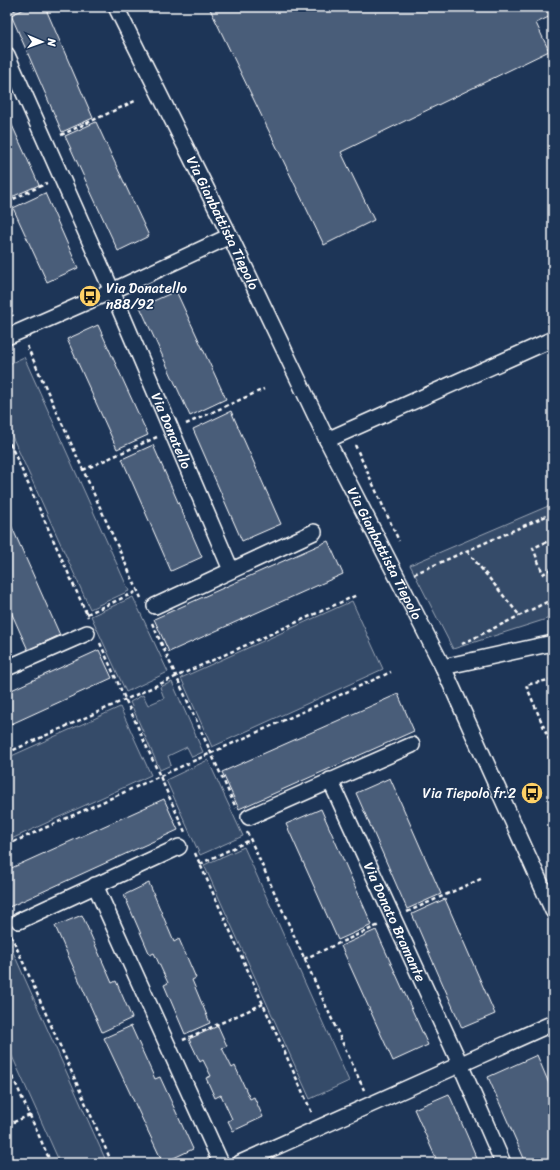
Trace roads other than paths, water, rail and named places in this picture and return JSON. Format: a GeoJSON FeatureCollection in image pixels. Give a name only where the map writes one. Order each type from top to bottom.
{"type":"FeatureCollection","features":[{"type":"Feature","properties":{"kind":"street","name":"Via Gianbattista Tiepolo"},"geometry":{"type":"LineString","coordinates":[[116,7],[230,236],[327,440],[443,667],[553,911]]}},
{"type":"Feature","properties":{"kind":"street","name":"Via Donatello"},"geometry":{"type":"LineString","coordinates":[[7,55],[112,291],[231,570]]}},
{"type":"Feature","properties":{"kind":"street"},"geometry":{"type":"LineString","coordinates":[[14,334],[112,291],[230,236]]}},
{"type":"Feature","properties":{"kind":"street"},"geometry":{"type":"LineString","coordinates":[[327,440],[553,339]]}},
{"type":"Feature","properties":{"kind":"street"},"geometry":{"type":"LineString","coordinates":[[149,609],[314,532]]}},
{"type":"Feature","properties":{"kind":"street"},"geometry":{"type":"LineString","coordinates":[[7,668],[91,630]]}},
{"type":"Feature","properties":{"kind":"street"},"geometry":{"type":"LineString","coordinates":[[443,667],[553,642]]}},
{"type":"Feature","properties":{"kind":"street"},"geometry":{"type":"LineString","coordinates":[[244,819],[412,744]]}},
{"type":"Feature","properties":{"kind":"street","name":"Via Donato Bramante"},"geometry":{"type":"LineString","coordinates":[[330,780],[460,1064],[503,1163]]}},
{"type":"Feature","properties":{"kind":"street"},"geometry":{"type":"LineString","coordinates":[[19,921],[187,844]]}},
{"type":"Feature","properties":{"kind":"street"},"geometry":{"type":"LineString","coordinates":[[95,886],[221,1163]]}},
{"type":"Feature","properties":{"kind":"street"},"geometry":{"type":"LineString","coordinates":[[240,1163],[553,1023]]}},
{"type":"Feature","properties":{"kind":"place","name":"Via Donatello n88/92"},"geometry":{"type":"Point","coordinates":[90,296]}},
{"type":"Feature","properties":{"kind":"place","name":"Via Tiepolo fr.2"},"geometry":{"type":"Point","coordinates":[532,793]}}]}
